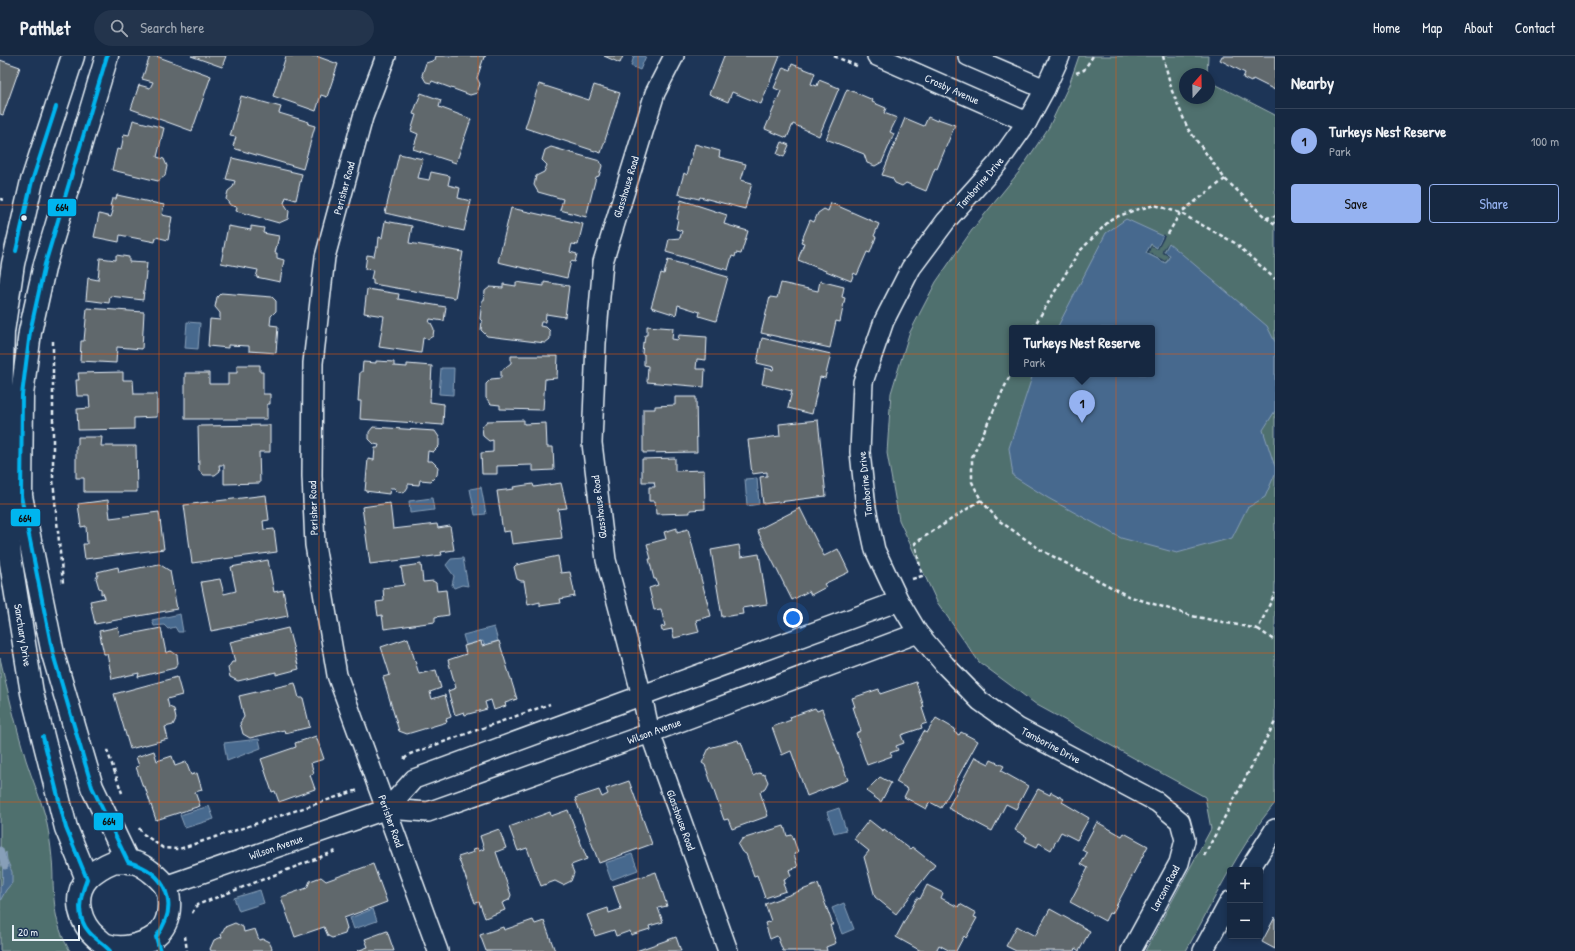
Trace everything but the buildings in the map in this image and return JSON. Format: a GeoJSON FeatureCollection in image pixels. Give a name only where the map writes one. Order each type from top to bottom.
{"type":"FeatureCollection","features":[{"type":"Feature","properties":{"kind":"main road","name":"Sanctuary Drive"},"geometry":{"type":"LineString","coordinates":[[73,56],[32,181],[14,264],[4,332],[0,435],[10,557],[32,693],[66,828],[87,879]]}},
{"type":"Feature","properties":{"kind":"main road"},"geometry":{"type":"LineString","coordinates":[[107,56],[44,264],[30,332],[22,395],[21,496],[53,654],[79,743],[92,787],[128,862]]}},
{"type":"Feature","properties":{"kind":"main road"},"geometry":{"type":"LineString","coordinates":[[115,861],[136,863],[149,870],[165,886],[168,896],[169,910],[158,944],[107,948],[89,932],[82,919],[80,909],[80,894],[87,879],[100,868],[115,861]]}},
{"type":"Feature","properties":{"kind":"street","name":"Perisher Road"},"geometry":{"type":"LineString","coordinates":[[386,56],[363,117],[325,257],[313,363],[312,476],[315,545],[337,675],[438,951]]}},
{"type":"Feature","properties":{"kind":"street","name":"Glasshouse Road"},"geometry":{"type":"LineString","coordinates":[[674,56],[654,93],[604,262],[596,343],[592,443],[606,560],[642,696],[650,733],[728,951]]}},
{"type":"Feature","properties":{"kind":"street","name":"Crosby Avenue"},"geometry":{"type":"LineString","coordinates":[[877,56],[1027,122]]}},
{"type":"Feature","properties":{"kind":"street"},"geometry":{"type":"LineString","coordinates":[[968,56],[1045,89]]}},
{"type":"Feature","properties":{"kind":"street","name":"Tamborine Drive"},"geometry":{"type":"LineString","coordinates":[[1060,56],[1045,89],[1027,122],[998,163],[946,222],[911,268],[884,321],[863,382],[860,452],[866,508],[875,550],[899,601],[918,633],[945,665],[980,701],[1018,728],[1157,802],[1180,821]]}},
{"type":"Feature","properties":{"kind":"street","name":"Wilson Avenue"},"geometry":{"type":"LineString","coordinates":[[387,809],[414,779],[899,601]]}},
{"type":"Feature","properties":{"kind":"street","name":"Wilson Avenue"},"geometry":{"type":"LineString","coordinates":[[165,886],[387,809],[428,812],[650,733],[918,633]]}},
{"type":"Feature","properties":{"kind":"street","name":"Larcom Road"},"geometry":{"type":"LineString","coordinates":[[1131,951],[1179,863],[1185,840],[1180,821]]}},
{"type":"Feature","properties":{"kind":"street"},"geometry":{"type":"LineString","coordinates":[[1251,867],[1275,829]]}},
{"type":"Feature","properties":{"kind":"street"},"geometry":{"type":"LineString","coordinates":[[1203,951],[1229,903]]}},
{"type":"Feature","properties":{"kind":"path"},"geometry":{"type":"LineString","coordinates":[[1163,56],[1172,92],[1188,129],[1225,179],[1266,218],[1275,224]]}},
{"type":"Feature","properties":{"kind":"path"},"geometry":{"type":"LineString","coordinates":[[1168,234],[1180,213],[1225,179]]}},
{"type":"Feature","properties":{"kind":"path"},"geometry":{"type":"LineString","coordinates":[[1035,325],[1078,253],[1111,219],[1135,210],[1155,205],[1180,213],[1235,243],[1275,279]]}},
{"type":"Feature","properties":{"kind":"path"},"geometry":{"type":"LineString","coordinates":[[1266,218],[1275,216]]}},
{"type":"Feature","properties":{"kind":"path"},"geometry":{"type":"LineString","coordinates":[[53,337],[53,480],[64,588]]}},
{"type":"Feature","properties":{"kind":"path"},"geometry":{"type":"LineString","coordinates":[[1009,377],[972,457],[972,482],[981,500],[998,520],[1042,550],[1128,596],[1192,616],[1258,629],[1275,641]]}},
{"type":"Feature","properties":{"kind":"path"},"geometry":{"type":"LineString","coordinates":[[918,578],[922,576],[915,543],[981,500]]}},
{"type":"Feature","properties":{"kind":"path"},"geometry":{"type":"LineString","coordinates":[[1258,629],[1275,593]]}},
{"type":"Feature","properties":{"kind":"path"},"geometry":{"type":"LineString","coordinates":[[1241,785],[1275,722]]}},
{"type":"Feature","properties":{"kind":"path"},"geometry":{"type":"LineString","coordinates":[[105,744],[122,795]]}},
{"type":"Feature","properties":{"kind":"path"},"geometry":{"type":"LineString","coordinates":[[138,827],[142,834],[163,848],[179,849]]}},
{"type":"Feature","properties":{"kind":"green space"},"geometry":{"type":"Polygon","coordinates":[[[1079,56],[1208,56],[1207,68],[1179,68],[1179,104],[1215,104],[1215,84],[1275,115],[1275,803],[1249,838],[1232,867],[1227,867],[1227,876],[1186,951],[1145,951],[1211,829],[1205,797],[1037,705],[979,662],[937,602],[899,520],[887,453],[891,393],[909,334],[936,282],[972,230],[1019,172],[1049,127],[1069,85],[1079,56]]]}},
{"type":"Feature","properties":{"kind":"green space"},"geometry":{"type":"Polygon","coordinates":[[[0,658],[22,748],[45,815],[51,848],[54,900],[57,917],[65,942],[70,951],[0,951],[0,658]]]}},
{"type":"Feature","properties":{"kind":"water"},"geometry":{"type":"Polygon","coordinates":[[[634,56],[646,56],[640,70],[631,66],[634,56]]]}},
{"type":"Feature","properties":{"kind":"water"},"geometry":{"type":"Polygon","coordinates":[[[1126,219],[1163,236],[1157,248],[1151,244],[1146,253],[1166,263],[1170,255],[1164,252],[1169,243],[1267,326],[1275,342],[1275,411],[1263,430],[1275,467],[1275,474],[1265,497],[1247,508],[1232,538],[1177,553],[1121,538],[1048,498],[1013,476],[1009,448],[1032,377],[1155,377],[1155,325],[1059,325],[1106,233],[1126,219]]]}},
{"type":"Feature","properties":{"kind":"water"},"geometry":{"type":"Polygon","coordinates":[[[187,322],[200,323],[198,349],[185,348],[187,322]]]}},
{"type":"Feature","properties":{"kind":"water"},"geometry":{"type":"Polygon","coordinates":[[[441,368],[454,368],[453,395],[439,394],[441,368]]]}},
{"type":"Feature","properties":{"kind":"water"},"geometry":{"type":"Polygon","coordinates":[[[757,478],[759,504],[747,506],[745,479],[757,478]]]}},
{"type":"Feature","properties":{"kind":"water"},"geometry":{"type":"Polygon","coordinates":[[[481,487],[486,514],[475,515],[470,489],[481,487]]]}},
{"type":"Feature","properties":{"kind":"water"},"geometry":{"type":"Polygon","coordinates":[[[432,498],[434,510],[410,513],[409,501],[432,498]]]}},
{"type":"Feature","properties":{"kind":"water"},"geometry":{"type":"Polygon","coordinates":[[[463,558],[468,586],[462,585],[454,588],[452,585],[454,576],[446,565],[451,559],[463,558]]]}},
{"type":"Feature","properties":{"kind":"water"},"geometry":{"type":"Polygon","coordinates":[[[180,614],[183,632],[178,632],[175,627],[168,629],[164,625],[154,626],[152,620],[180,614]]]}},
{"type":"Feature","properties":{"kind":"water"},"geometry":{"type":"Polygon","coordinates":[[[494,627],[498,641],[484,645],[483,641],[466,645],[463,635],[494,627]]]}},
{"type":"Feature","properties":{"kind":"water"},"geometry":{"type":"Polygon","coordinates":[[[259,739],[261,748],[227,761],[224,743],[259,739]]]}},
{"type":"Feature","properties":{"kind":"water"},"geometry":{"type":"Polygon","coordinates":[[[209,806],[214,819],[185,828],[180,815],[209,806]]]}},
{"type":"Feature","properties":{"kind":"water"},"geometry":{"type":"Polygon","coordinates":[[[839,808],[846,830],[834,833],[827,812],[839,808]]]}},
{"type":"Feature","properties":{"kind":"water"},"geometry":{"type":"Polygon","coordinates":[[[6,852],[7,860],[12,872],[12,883],[0,901],[0,886],[2,884],[4,857],[6,852]]]}},
{"type":"Feature","properties":{"kind":"water"},"geometry":{"type":"Polygon","coordinates":[[[632,854],[638,870],[611,880],[605,863],[632,854]]]}},
{"type":"Feature","properties":{"kind":"water"},"geometry":{"type":"Polygon","coordinates":[[[260,890],[264,903],[239,911],[234,898],[260,890]]]}},
{"type":"Feature","properties":{"kind":"water"},"geometry":{"type":"Polygon","coordinates":[[[844,903],[854,929],[842,934],[832,908],[844,903]]]}},
{"type":"Feature","properties":{"kind":"water"},"geometry":{"type":"Polygon","coordinates":[[[373,909],[377,921],[354,929],[350,918],[373,909]]]}},
{"type":"Feature","properties":{"kind":"pier"},"geometry":{"type":"Polygon","coordinates":[[[1164,234],[1165,236],[1157,249],[1164,234]]]}},
{"type":"Feature","properties":{"kind":"pier"},"geometry":{"type":"Polygon","coordinates":[[[1169,241],[1163,252],[1169,255],[1165,262],[1147,252],[1151,246],[1157,249],[1151,247],[1149,252],[1165,261],[1168,256],[1163,253],[1162,251],[1169,241]]]}},
{"type":"Feature","properties":{"kind":"waterway"},"geometry":{"type":"LineString","coordinates":[[0,850],[5,866]]}},
{"type":"Feature","properties":{"kind":"transit line","name":"664"},"geometry":{"type":"LineString","coordinates":[[107,56],[45,264],[30,332],[22,395],[21,496],[53,654],[92,787],[128,862],[152,873],[160,881],[166,891],[168,913],[164,925],[156,937],[160,951]]}},
{"type":"Feature","properties":{"kind":"transit line","name":"664"},"geometry":{"type":"LineString","coordinates":[[16,251],[32,181],[56,107]]}},
{"type":"Feature","properties":{"kind":"transit line","name":"664"},"geometry":{"type":"LineString","coordinates":[[43,737],[66,828],[87,879],[82,893],[80,906],[82,920],[89,932],[110,951]]}},
{"type":"Feature","properties":{"kind":"place","name":"Turkeys Nest Reserve"},"geometry":{"type":"Point","coordinates":[1082,423]}}]}
